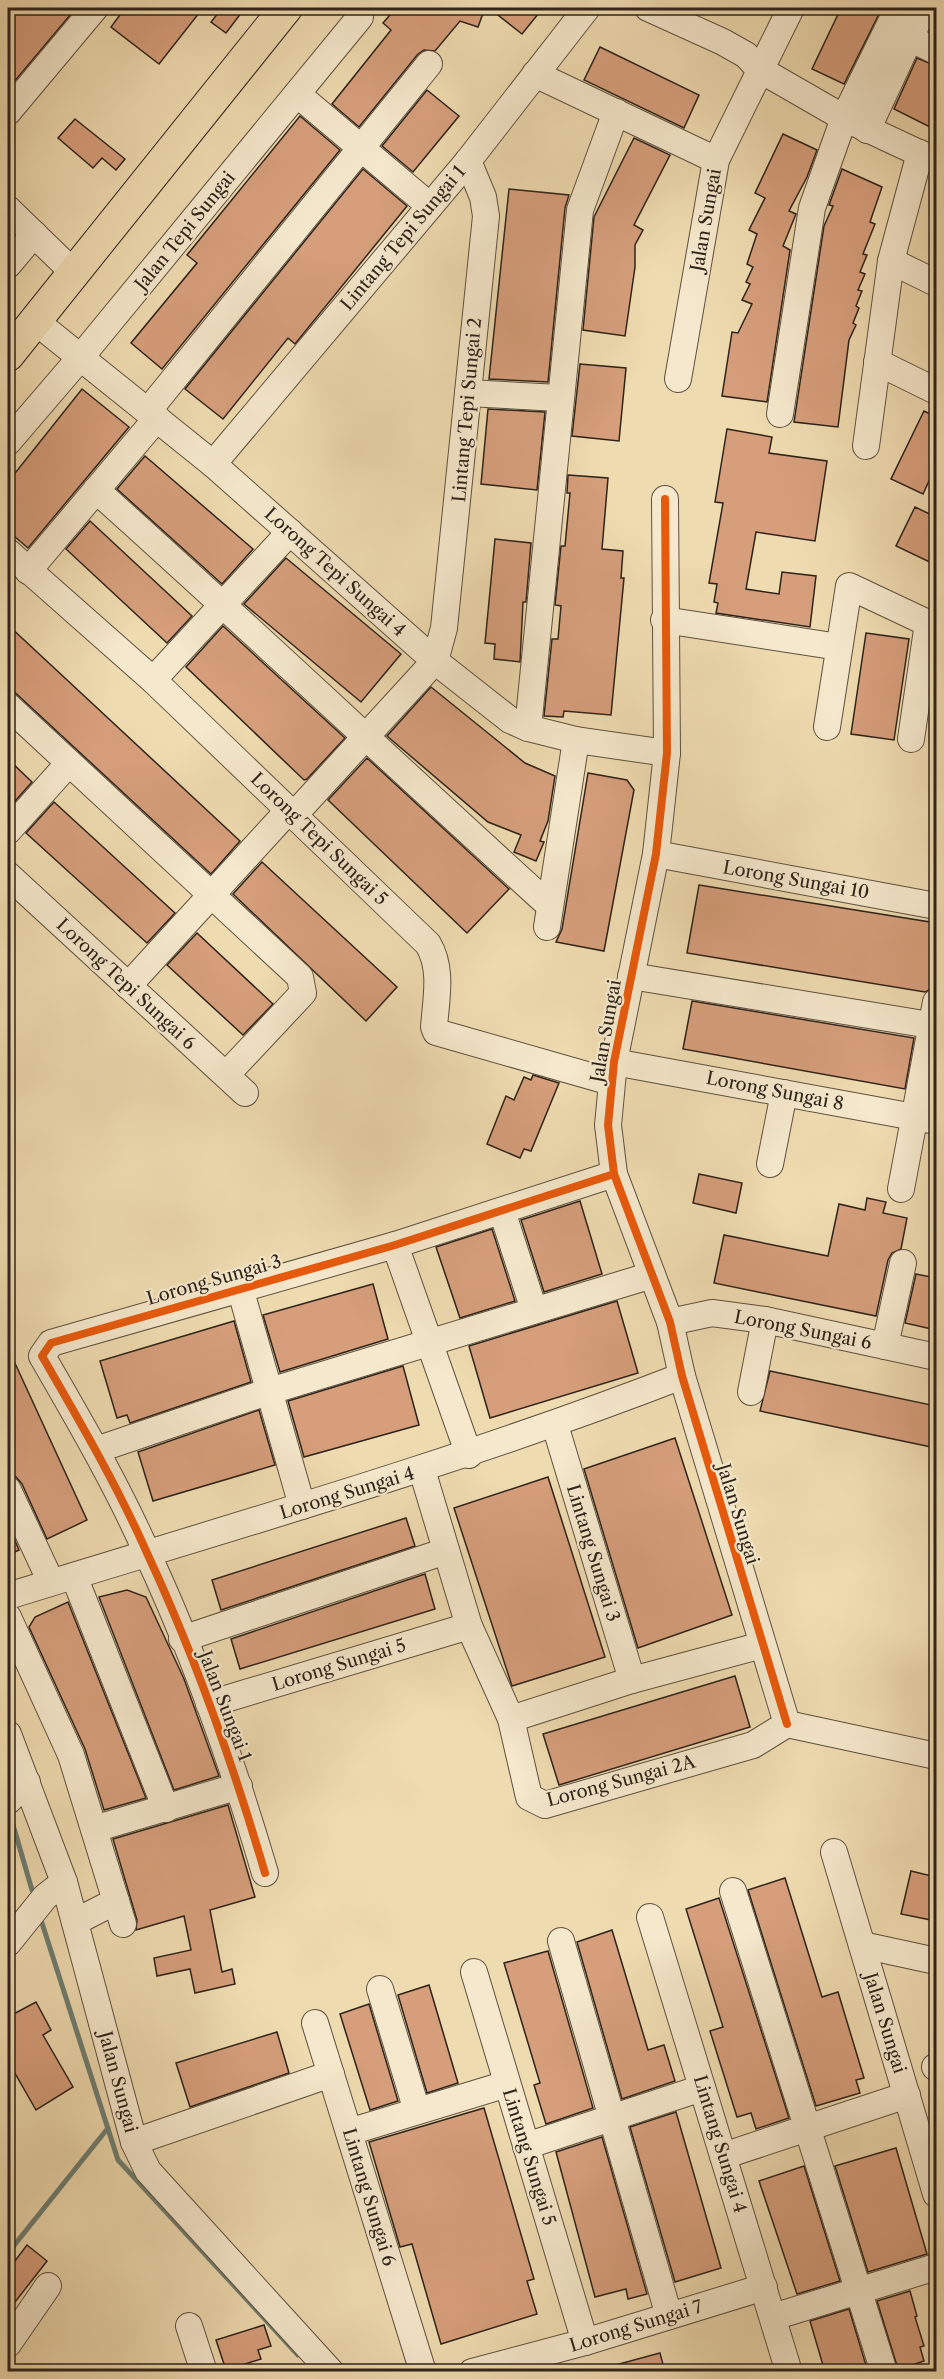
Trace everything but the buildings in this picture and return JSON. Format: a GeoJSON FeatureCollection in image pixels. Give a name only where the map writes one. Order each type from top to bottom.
{"type":"FeatureCollection","features":[{"type":"Feature","properties":{"kind":"main road"},"geometry":{"type":"LineString","coordinates":[[8,355],[286,8]]}},
{"type":"Feature","properties":{"kind":"street"},"geometry":{"type":"LineString","coordinates":[[8,112],[95,8]]}},
{"type":"Feature","properties":{"kind":"street","name":"Lintang Tepi Sungai 1"},"geometry":{"type":"LineString","coordinates":[[213,464],[468,161],[587,8]]}},
{"type":"Feature","properties":{"kind":"street"},"geometry":{"type":"LineString","coordinates":[[648,8],[731,46],[746,55],[759,69],[844,118],[928,157],[891,261],[866,446]]}},
{"type":"Feature","properties":{"kind":"street","name":"Jalan Sungai"},"geometry":{"type":"LineString","coordinates":[[678,379],[716,160],[790,8]]}},
{"type":"Feature","properties":{"kind":"street"},"geometry":{"type":"LineString","coordinates":[[780,414],[812,208],[844,118],[898,8]]}},
{"type":"Feature","properties":{"kind":"street"},"geometry":{"type":"LineString","coordinates":[[867,130],[924,8]]}},
{"type":"Feature","properties":{"kind":"street","name":"Jalan Tepi Sungai"},"geometry":{"type":"LineString","coordinates":[[8,442],[360,18]]}},
{"type":"Feature","properties":{"kind":"street"},"geometry":{"type":"LineString","coordinates":[[909,38],[936,51]]}},
{"type":"Feature","properties":{"kind":"street"},"geometry":{"type":"LineString","coordinates":[[28,571],[96,490],[153,414],[429,64]]}},
{"type":"Feature","properties":{"kind":"street"},"geometry":{"type":"LineString","coordinates":[[535,74],[716,160]]}},
{"type":"Feature","properties":{"kind":"street"},"geometry":{"type":"LineString","coordinates":[[297,94],[430,206]]}},
{"type":"Feature","properties":{"kind":"street"},"geometry":{"type":"LineString","coordinates":[[528,728],[559,398],[569,332],[580,210],[616,112]]}},
{"type":"Feature","properties":{"kind":"street","name":"Lintang Tepi Sungai 2"},"geometry":{"type":"LineString","coordinates":[[435,661],[448,610],[486,207],[468,161]]}},
{"type":"Feature","properties":{"kind":"street"},"geometry":{"type":"LineString","coordinates":[[8,209],[73,272]]}},
{"type":"Feature","properties":{"kind":"street"},"geometry":{"type":"LineString","coordinates":[[8,265],[34,234]]}},
{"type":"Feature","properties":{"kind":"street"},"geometry":{"type":"LineString","coordinates":[[891,261],[936,283]]}},
{"type":"Feature","properties":{"kind":"street","name":"Lorong Tepi Sungai 4"},"geometry":{"type":"LineString","coordinates":[[35,321],[213,464],[435,661],[510,720],[528,728],[576,740],[667,753]]}},
{"type":"Feature","properties":{"kind":"street"},"geometry":{"type":"LineString","coordinates":[[877,362],[936,391]]}},
{"type":"Feature","properties":{"kind":"street"},"geometry":{"type":"LineString","coordinates":[[468,393],[559,398]]}},
{"type":"Feature","properties":{"kind":"street"},"geometry":{"type":"LineString","coordinates":[[96,490],[224,604],[549,916],[576,740]]}},
{"type":"Feature","properties":{"kind":"street","name":"Jalan Sungai"},"geometry":{"type":"LineString","coordinates":[[665,499],[664,620],[667,753],[656,854],[613,1072],[608,1125],[614,1174],[670,1322],[682,1376],[787,1724]]}},
{"type":"Feature","properties":{"kind":"street"},"geometry":{"type":"LineString","coordinates":[[153,680],[290,532]]}},
{"type":"Feature","properties":{"kind":"street","name":"Lorong Tepi Sungai 5"},"geometry":{"type":"LineString","coordinates":[[8,553],[153,680],[428,944],[435,956],[438,968],[434,1027],[436,1032],[613,1072]]}},
{"type":"Feature","properties":{"kind":"street"},"geometry":{"type":"LineString","coordinates":[[827,727],[849,586],[932,625],[911,739]]}},
{"type":"Feature","properties":{"kind":"street"},"geometry":{"type":"LineString","coordinates":[[664,620],[839,647]]}},
{"type":"Feature","properties":{"kind":"street"},"geometry":{"type":"LineString","coordinates":[[128,986],[210,894],[366,738],[435,661]]}},
{"type":"Feature","properties":{"kind":"street"},"geometry":{"type":"LineString","coordinates":[[8,706],[300,977],[303,993],[226,1075]]}},
{"type":"Feature","properties":{"kind":"street"},"geometry":{"type":"LineString","coordinates":[[8,831],[69,762]]}},
{"type":"Feature","properties":{"kind":"street","name":"Lorong Sungai 10"},"geometry":{"type":"LineString","coordinates":[[656,854],[936,906]]}},
{"type":"Feature","properties":{"kind":"street","name":"Lorong Tepi Sungai 6"},"geometry":{"type":"LineString","coordinates":[[8,875],[245,1093]]}},
{"type":"Feature","properties":{"kind":"street"},"geometry":{"type":"LineString","coordinates":[[632,976],[935,1017],[926,1119],[901,1189]]}},
{"type":"Feature","properties":{"kind":"street","name":"Lorong Sungai 8"},"geometry":{"type":"LineString","coordinates":[[613,1072],[784,1093],[926,1119]]}},
{"type":"Feature","properties":{"kind":"street"},"geometry":{"type":"LineString","coordinates":[[770,1164],[784,1093]]}},
{"type":"Feature","properties":{"kind":"street","name":"Lorong Sungai 3"},"geometry":{"type":"LineString","coordinates":[[148,1553],[96,1450],[42,1356],[46,1347],[51,1343],[395,1245],[614,1174]]}},
{"type":"Feature","properties":{"kind":"street"},"geometry":{"type":"LineString","coordinates":[[502,1211],[534,1310]]}},
{"type":"Feature","properties":{"kind":"street"},"geometry":{"type":"LineString","coordinates":[[395,1245],[469,1455]]}},
{"type":"Feature","properties":{"kind":"street"},"geometry":{"type":"LineString","coordinates":[[885,1346],[903,1263]]}},
{"type":"Feature","properties":{"kind":"street"},"geometry":{"type":"LineString","coordinates":[[96,1450],[270,1391],[652,1275]]}},
{"type":"Feature","properties":{"kind":"street"},"geometry":{"type":"LineString","coordinates":[[240,1288],[303,1506]]}},
{"type":"Feature","properties":{"kind":"street","name":"Lorong Sungai 6"},"geometry":{"type":"LineString","coordinates":[[670,1322],[706,1312],[765,1320],[936,1357]]}},
{"type":"Feature","properties":{"kind":"street"},"geometry":{"type":"LineString","coordinates":[[751,1392],[765,1320]]}},
{"type":"Feature","properties":{"kind":"street","name":"Lorong Sungai 4"},"geometry":{"type":"LineString","coordinates":[[8,1596],[469,1455],[682,1376]]}},
{"type":"Feature","properties":{"kind":"street","name":"Lintang Sungai 3"},"geometry":{"type":"LineString","coordinates":[[555,1425],[632,1680]]}},
{"type":"Feature","properties":{"kind":"street","name":"Lorong Sungai 2A"},"geometry":{"type":"LineString","coordinates":[[422,1470],[469,1626],[511,1719],[529,1797],[545,1805],[753,1745],[787,1724]]}},
{"type":"Feature","properties":{"kind":"street"},"geometry":{"type":"LineString","coordinates":[[8,1490],[62,1579],[166,1809]]}},
{"type":"Feature","properties":{"kind":"street"},"geometry":{"type":"LineString","coordinates":[[182,1639],[446,1551]]}},
{"type":"Feature","properties":{"kind":"street","name":"Jalan Sungai 1"},"geometry":{"type":"LineString","coordinates":[[148,1553],[209,1704],[239,1786],[265,1873]]}},
{"type":"Feature","properties":{"kind":"street"},"geometry":{"type":"LineString","coordinates":[[8,1617],[71,1755],[120,1913],[75,1922]]}},
{"type":"Feature","properties":{"kind":"street","name":"Lorong Sungai 5"},"geometry":{"type":"LineString","coordinates":[[209,1704],[469,1626]]}},
{"type":"Feature","properties":{"kind":"street"},"geometry":{"type":"LineString","coordinates":[[511,1719],[632,1680],[762,1645]]}},
{"type":"Feature","properties":{"kind":"street"},"geometry":{"type":"LineString","coordinates":[[787,1724],[936,1756]]}},
{"type":"Feature","properties":{"kind":"street","name":"Jalan Sungai"},"geometry":{"type":"LineString","coordinates":[[8,1734],[64,1882],[134,2142],[148,2171],[331,2372]]}},
{"type":"Feature","properties":{"kind":"street"},"geometry":{"type":"LineString","coordinates":[[8,1801],[27,1782]]}},
{"type":"Feature","properties":{"kind":"street"},"geometry":{"type":"LineString","coordinates":[[94,1829],[239,1786]]}},
{"type":"Feature","properties":{"kind":"street","name":"Jalan Sungai"},"geometry":{"type":"LineString","coordinates":[[834,1852],[935,2182]]}},
{"type":"Feature","properties":{"kind":"street"},"geometry":{"type":"LineString","coordinates":[[8,1943],[45,1897],[64,1882]]}},
{"type":"Feature","properties":{"kind":"street"},"geometry":{"type":"LineString","coordinates":[[733,1891],[885,2372]]}},
{"type":"Feature","properties":{"kind":"street","name":"Lintang Sungai 4"},"geometry":{"type":"LineString","coordinates":[[650,1917],[789,2372]]}},
{"type":"Feature","properties":{"kind":"street"},"geometry":{"type":"LineString","coordinates":[[561,1941],[669,2316]]}},
{"type":"Feature","properties":{"kind":"street"},"geometry":{"type":"LineString","coordinates":[[862,1945],[936,1961]]}},
{"type":"Feature","properties":{"kind":"street","name":"Lintang Sungai 5"},"geometry":{"type":"LineString","coordinates":[[474,1972],[585,2342]]}},
{"type":"Feature","properties":{"kind":"street"},"geometry":{"type":"LineString","coordinates":[[380,1989],[417,2111]]}},
{"type":"Feature","properties":{"kind":"street","name":"Lintang Sungai 6"},"geometry":{"type":"LineString","coordinates":[[315,2023],[423,2372]]}},
{"type":"Feature","properties":{"kind":"street"},"geometry":{"type":"LineString","coordinates":[[134,2142],[331,2074]]}},
{"type":"Feature","properties":{"kind":"street"},"geometry":{"type":"LineString","coordinates":[[349,2132],[507,2084]]}},
{"type":"Feature","properties":{"kind":"street"},"geometry":{"type":"LineString","coordinates":[[526,2146],[702,2088]]}},
{"type":"Feature","properties":{"kind":"street"},"geometry":{"type":"LineString","coordinates":[[723,2156],[907,2095]]}},
{"type":"Feature","properties":{"kind":"street"},"geometry":{"type":"LineString","coordinates":[[773,2317],[936,2267]]}},
{"type":"Feature","properties":{"kind":"street"},"geometry":{"type":"LineString","coordinates":[[8,2344],[48,2286]]}},
{"type":"Feature","properties":{"kind":"street","name":"Lorong Sungai 7"},"geometry":{"type":"LineString","coordinates":[[472,2372],[585,2342],[764,2288]]}},
{"type":"Feature","properties":{"kind":"street"},"geometry":{"type":"LineString","coordinates":[[189,2326],[204,2372]]}},
{"type":"Feature","properties":{"kind":"waterway"},"geometry":{"type":"LineString","coordinates":[[11,1818],[32,1890]]}},
{"type":"Feature","properties":{"kind":"waterway"},"geometry":{"type":"LineString","coordinates":[[42,1923],[118,2160],[298,2355]]}},
{"type":"Feature","properties":{"kind":"waterway"},"geometry":{"type":"LineString","coordinates":[[8,2253],[108,2128]]}},
{"type":"Feature","properties":{"kind":"cycle path"},"geometry":{"type":"LineString","coordinates":[[665,499],[667,753],[656,854],[614,1062],[608,1125],[614,1174],[670,1322],[682,1376],[787,1724]]}},
{"type":"Feature","properties":{"kind":"cycle path"},"geometry":{"type":"LineString","coordinates":[[265,1873],[212,1711],[165,1592],[110,1478],[42,1356],[51,1343],[395,1245],[614,1174]]}}]}
